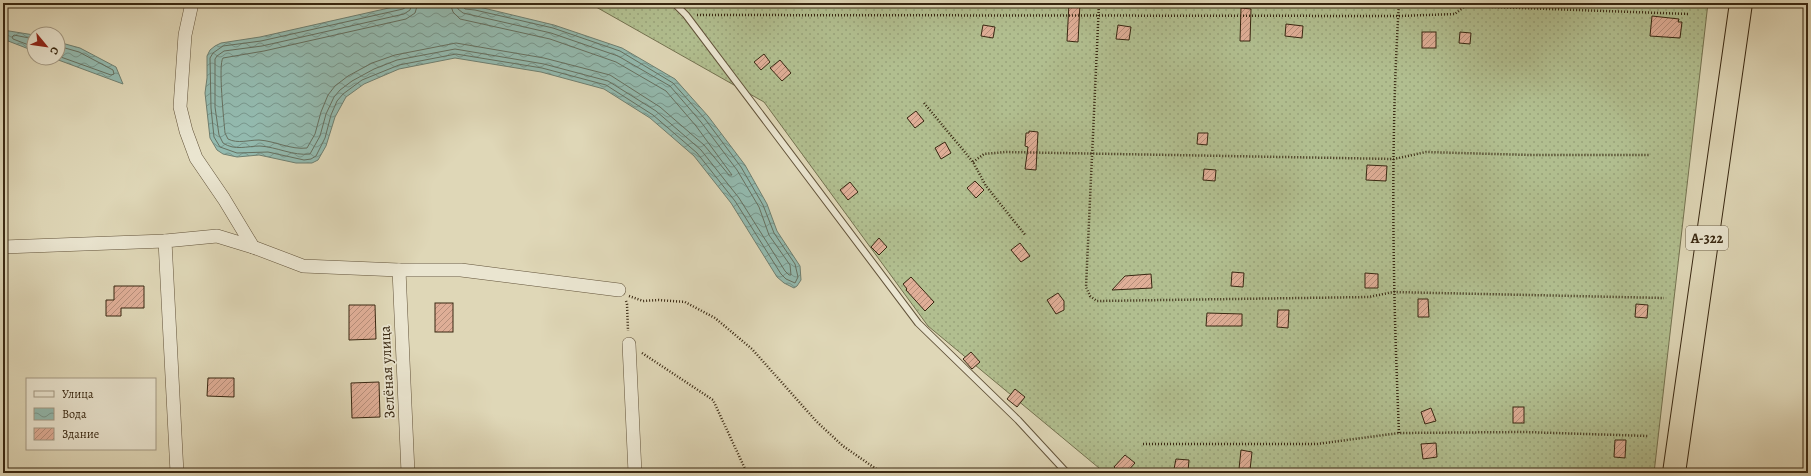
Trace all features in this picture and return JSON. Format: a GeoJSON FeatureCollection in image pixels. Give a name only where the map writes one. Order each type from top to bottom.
{"type":"FeatureCollection","features":[{"type":"Feature","properties":{"kind":"highway","name":"А-322"},"geometry":{"type":"LineString","coordinates":[[1674,473],[1741,3]]}},
{"type":"Feature","properties":{"kind":"street"},"geometry":{"type":"LineString","coordinates":[[192,3],[186,35],[180,107],[186,131],[196,158],[224,199],[253,247]]}},
{"type":"Feature","properties":{"kind":"street"},"geometry":{"type":"LineString","coordinates":[[3,247],[165,241],[217,236],[253,247],[303,266],[399,270],[461,270],[619,290]]}},
{"type":"Feature","properties":{"kind":"street"},"geometry":{"type":"LineString","coordinates":[[165,241],[177,473]]}},
{"type":"Feature","properties":{"kind":"street","name":"Зелёная улица"},"geometry":{"type":"LineString","coordinates":[[399,270],[408,473]]}},
{"type":"Feature","properties":{"kind":"street"},"geometry":{"type":"LineString","coordinates":[[629,344],[634,473]]}},
{"type":"Feature","properties":{"kind":"lane"},"geometry":{"type":"LineString","coordinates":[[674,3],[686,14],[918,323],[1018,420],[1067,473]]}},
{"type":"Feature","properties":{"kind":"path"},"geometry":{"type":"LineString","coordinates":[[1099,3],[1086,287],[1090,296],[1097,301],[1369,298],[1393,292],[1664,298]]}},
{"type":"Feature","properties":{"kind":"path"},"geometry":{"type":"LineString","coordinates":[[1399,3],[1393,139],[1393,292],[1399,433]]}},
{"type":"Feature","properties":{"kind":"path"},"geometry":{"type":"LineString","coordinates":[[686,14],[1399,16],[1455,14],[1465,6],[1689,14]]}},
{"type":"Feature","properties":{"kind":"path"},"geometry":{"type":"LineString","coordinates":[[924,104],[973,162],[986,186],[1026,236]]}},
{"type":"Feature","properties":{"kind":"path"},"geometry":{"type":"LineString","coordinates":[[973,162],[984,154],[1005,152],[1394,159],[1426,152],[1530,155],[1650,155]]}},
{"type":"Feature","properties":{"kind":"path"},"geometry":{"type":"LineString","coordinates":[[619,290],[627,304],[629,344],[713,400],[747,473]]}},
{"type":"Feature","properties":{"kind":"path"},"geometry":{"type":"LineString","coordinates":[[619,290],[632,298],[643,301],[659,300],[685,302],[715,318],[752,349],[817,422],[843,446],[882,473]]}},
{"type":"Feature","properties":{"kind":"path"},"geometry":{"type":"LineString","coordinates":[[1143,444],[1317,444],[1399,433],[1525,432],[1648,436]]}},
{"type":"Feature","properties":{"kind":"green space"},"geometry":{"type":"Polygon","coordinates":[[[589,3],[1708,3],[1654,473],[1105,473],[928,326],[764,102],[589,3]]]}},
{"type":"Feature","properties":{"kind":"water"},"geometry":{"type":"Polygon","coordinates":[[[411,3],[475,6],[554,25],[622,48],[675,79],[708,116],[745,165],[767,204],[777,231],[800,266],[801,280],[797,286],[794,288],[784,283],[777,277],[731,203],[694,156],[650,118],[604,89],[541,72],[455,58],[399,69],[364,84],[346,97],[335,117],[326,146],[318,160],[312,163],[296,163],[259,155],[237,157],[223,154],[217,150],[210,138],[205,93],[207,56],[210,50],[215,46],[221,43],[260,37],[411,3]]]}},
{"type":"Feature","properties":{"kind":"water"},"geometry":{"type":"Polygon","coordinates":[[[3,30],[26,34],[26,48],[3,39],[3,30]]]}},
{"type":"Feature","properties":{"kind":"water"},"geometry":{"type":"Polygon","coordinates":[[[66,44],[80,48],[116,67],[123,84],[66,63],[66,44]]]}},
{"type":"Feature","properties":{"kind":"building"},"geometry":{"type":"Polygon","coordinates":[[[1069,3],[1080,3],[1078,42],[1067,41],[1069,3]]]}},
{"type":"Feature","properties":{"kind":"building"},"geometry":{"type":"Polygon","coordinates":[[[1241,8],[1251,9],[1250,41],[1240,41],[1241,8]]]}},
{"type":"Feature","properties":{"kind":"building"},"geometry":{"type":"Polygon","coordinates":[[[1652,16],[1679,19],[1678,22],[1682,22],[1680,38],[1650,36],[1652,16]]]}},
{"type":"Feature","properties":{"kind":"building"},"geometry":{"type":"Polygon","coordinates":[[[1286,24],[1303,26],[1302,38],[1285,36],[1286,24]]]}},
{"type":"Feature","properties":{"kind":"building"},"geometry":{"type":"Polygon","coordinates":[[[983,25],[995,27],[993,38],[981,36],[983,25]]]}},
{"type":"Feature","properties":{"kind":"building"},"geometry":{"type":"Polygon","coordinates":[[[1118,25],[1131,27],[1129,40],[1116,39],[1118,25]]]}},
{"type":"Feature","properties":{"kind":"building"},"geometry":{"type":"Polygon","coordinates":[[[1422,32],[1436,32],[1436,48],[1422,48],[1422,32]]]}},
{"type":"Feature","properties":{"kind":"building"},"geometry":{"type":"Polygon","coordinates":[[[1460,32],[1471,33],[1470,44],[1459,43],[1460,32]]]}},
{"type":"Feature","properties":{"kind":"building"},"geometry":{"type":"Polygon","coordinates":[[[764,54],[770,62],[761,70],[754,62],[764,54]]]}},
{"type":"Feature","properties":{"kind":"building"},"geometry":{"type":"Polygon","coordinates":[[[780,60],[791,73],[782,81],[770,68],[780,60]]]}},
{"type":"Feature","properties":{"kind":"building"},"geometry":{"type":"Polygon","coordinates":[[[916,111],[924,121],[915,128],[907,118],[916,111]]]}},
{"type":"Feature","properties":{"kind":"building"},"geometry":{"type":"Polygon","coordinates":[[[1029,131],[1038,132],[1036,170],[1025,169],[1028,147],[1025,146],[1026,133],[1029,133],[1029,131]]]}},
{"type":"Feature","properties":{"kind":"building"},"geometry":{"type":"Polygon","coordinates":[[[1198,133],[1208,133],[1207,145],[1197,144],[1198,133]]]}},
{"type":"Feature","properties":{"kind":"building"},"geometry":{"type":"Polygon","coordinates":[[[945,142],[951,153],[941,159],[935,148],[945,142]]]}},
{"type":"Feature","properties":{"kind":"building"},"geometry":{"type":"Polygon","coordinates":[[[1367,165],[1387,166],[1386,181],[1366,180],[1367,165]]]}},
{"type":"Feature","properties":{"kind":"building"},"geometry":{"type":"Polygon","coordinates":[[[1204,169],[1216,170],[1215,181],[1203,180],[1204,169]]]}},
{"type":"Feature","properties":{"kind":"building"},"geometry":{"type":"Polygon","coordinates":[[[975,181],[984,190],[976,198],[967,188],[975,181]]]}},
{"type":"Feature","properties":{"kind":"building"},"geometry":{"type":"Polygon","coordinates":[[[850,182],[858,192],[848,200],[840,190],[850,182]]]}},
{"type":"Feature","properties":{"kind":"building"},"geometry":{"type":"Polygon","coordinates":[[[879,238],[887,247],[879,255],[871,247],[879,238]]]}},
{"type":"Feature","properties":{"kind":"building"},"geometry":{"type":"Polygon","coordinates":[[[1020,243],[1030,256],[1021,262],[1011,250],[1020,243]]]}},
{"type":"Feature","properties":{"kind":"building"},"geometry":{"type":"Polygon","coordinates":[[[1232,272],[1244,273],[1243,287],[1231,286],[1232,272]]]}},
{"type":"Feature","properties":{"kind":"building"},"geometry":{"type":"Polygon","coordinates":[[[1365,273],[1378,274],[1378,288],[1365,288],[1365,273]]]}},
{"type":"Feature","properties":{"kind":"building"},"geometry":{"type":"Polygon","coordinates":[[[1151,274],[1152,288],[1112,290],[1125,276],[1151,274]]]}},
{"type":"Feature","properties":{"kind":"building"},"geometry":{"type":"Polygon","coordinates":[[[911,277],[934,302],[925,311],[906,290],[907,289],[903,284],[911,277]]]}},
{"type":"Feature","properties":{"kind":"building"},"geometry":{"type":"Polygon","coordinates":[[[114,286],[144,286],[144,308],[121,308],[121,316],[106,316],[106,300],[114,300],[114,286]]]}},
{"type":"Feature","properties":{"kind":"building"},"geometry":{"type":"Polygon","coordinates":[[[1058,293],[1064,301],[1064,310],[1056,314],[1047,300],[1058,293]]]}},
{"type":"Feature","properties":{"kind":"building"},"geometry":{"type":"Polygon","coordinates":[[[1418,299],[1428,299],[1429,317],[1418,317],[1418,299]]]}},
{"type":"Feature","properties":{"kind":"building"},"geometry":{"type":"Polygon","coordinates":[[[435,303],[453,303],[453,332],[435,332],[435,303]]]}},
{"type":"Feature","properties":{"kind":"building"},"geometry":{"type":"Polygon","coordinates":[[[1636,304],[1648,305],[1647,318],[1635,317],[1636,304]]]}},
{"type":"Feature","properties":{"kind":"building"},"geometry":{"type":"Polygon","coordinates":[[[349,305],[375,305],[376,339],[349,340],[349,305]]]}},
{"type":"Feature","properties":{"kind":"building"},"geometry":{"type":"Polygon","coordinates":[[[1278,310],[1289,310],[1288,328],[1277,327],[1278,310]]]}},
{"type":"Feature","properties":{"kind":"building"},"geometry":{"type":"Polygon","coordinates":[[[1207,313],[1242,314],[1242,326],[1206,326],[1207,313]]]}},
{"type":"Feature","properties":{"kind":"building"},"geometry":{"type":"Polygon","coordinates":[[[971,352],[980,362],[972,369],[963,359],[971,352]]]}},
{"type":"Feature","properties":{"kind":"building"},"geometry":{"type":"Polygon","coordinates":[[[208,378],[234,378],[234,397],[207,396],[208,378]]]}},
{"type":"Feature","properties":{"kind":"building"},"geometry":{"type":"Polygon","coordinates":[[[379,382],[380,417],[352,418],[351,383],[379,382]]]}},
{"type":"Feature","properties":{"kind":"building"},"geometry":{"type":"Polygon","coordinates":[[[1015,389],[1025,397],[1017,407],[1007,399],[1015,389]]]}},
{"type":"Feature","properties":{"kind":"building"},"geometry":{"type":"Polygon","coordinates":[[[1513,407],[1524,407],[1524,423],[1513,423],[1513,407]]]}},
{"type":"Feature","properties":{"kind":"building"},"geometry":{"type":"Polygon","coordinates":[[[1431,408],[1436,421],[1425,424],[1421,412],[1431,408]]]}},
{"type":"Feature","properties":{"kind":"building"},"geometry":{"type":"Polygon","coordinates":[[[1615,440],[1626,440],[1625,458],[1614,457],[1615,440]]]}},
{"type":"Feature","properties":{"kind":"building"},"geometry":{"type":"Polygon","coordinates":[[[1436,443],[1437,457],[1423,459],[1421,444],[1436,443]]]}},
{"type":"Feature","properties":{"kind":"building"},"geometry":{"type":"Polygon","coordinates":[[[1241,450],[1252,452],[1250,470],[1239,469],[1241,450]]]}},
{"type":"Feature","properties":{"kind":"building"},"geometry":{"type":"Polygon","coordinates":[[[1125,455],[1135,463],[1126,473],[1120,473],[1114,467],[1125,455]]]}},
{"type":"Feature","properties":{"kind":"building"},"geometry":{"type":"Polygon","coordinates":[[[1176,459],[1189,460],[1188,471],[1174,469],[1176,459]]]}}]}
